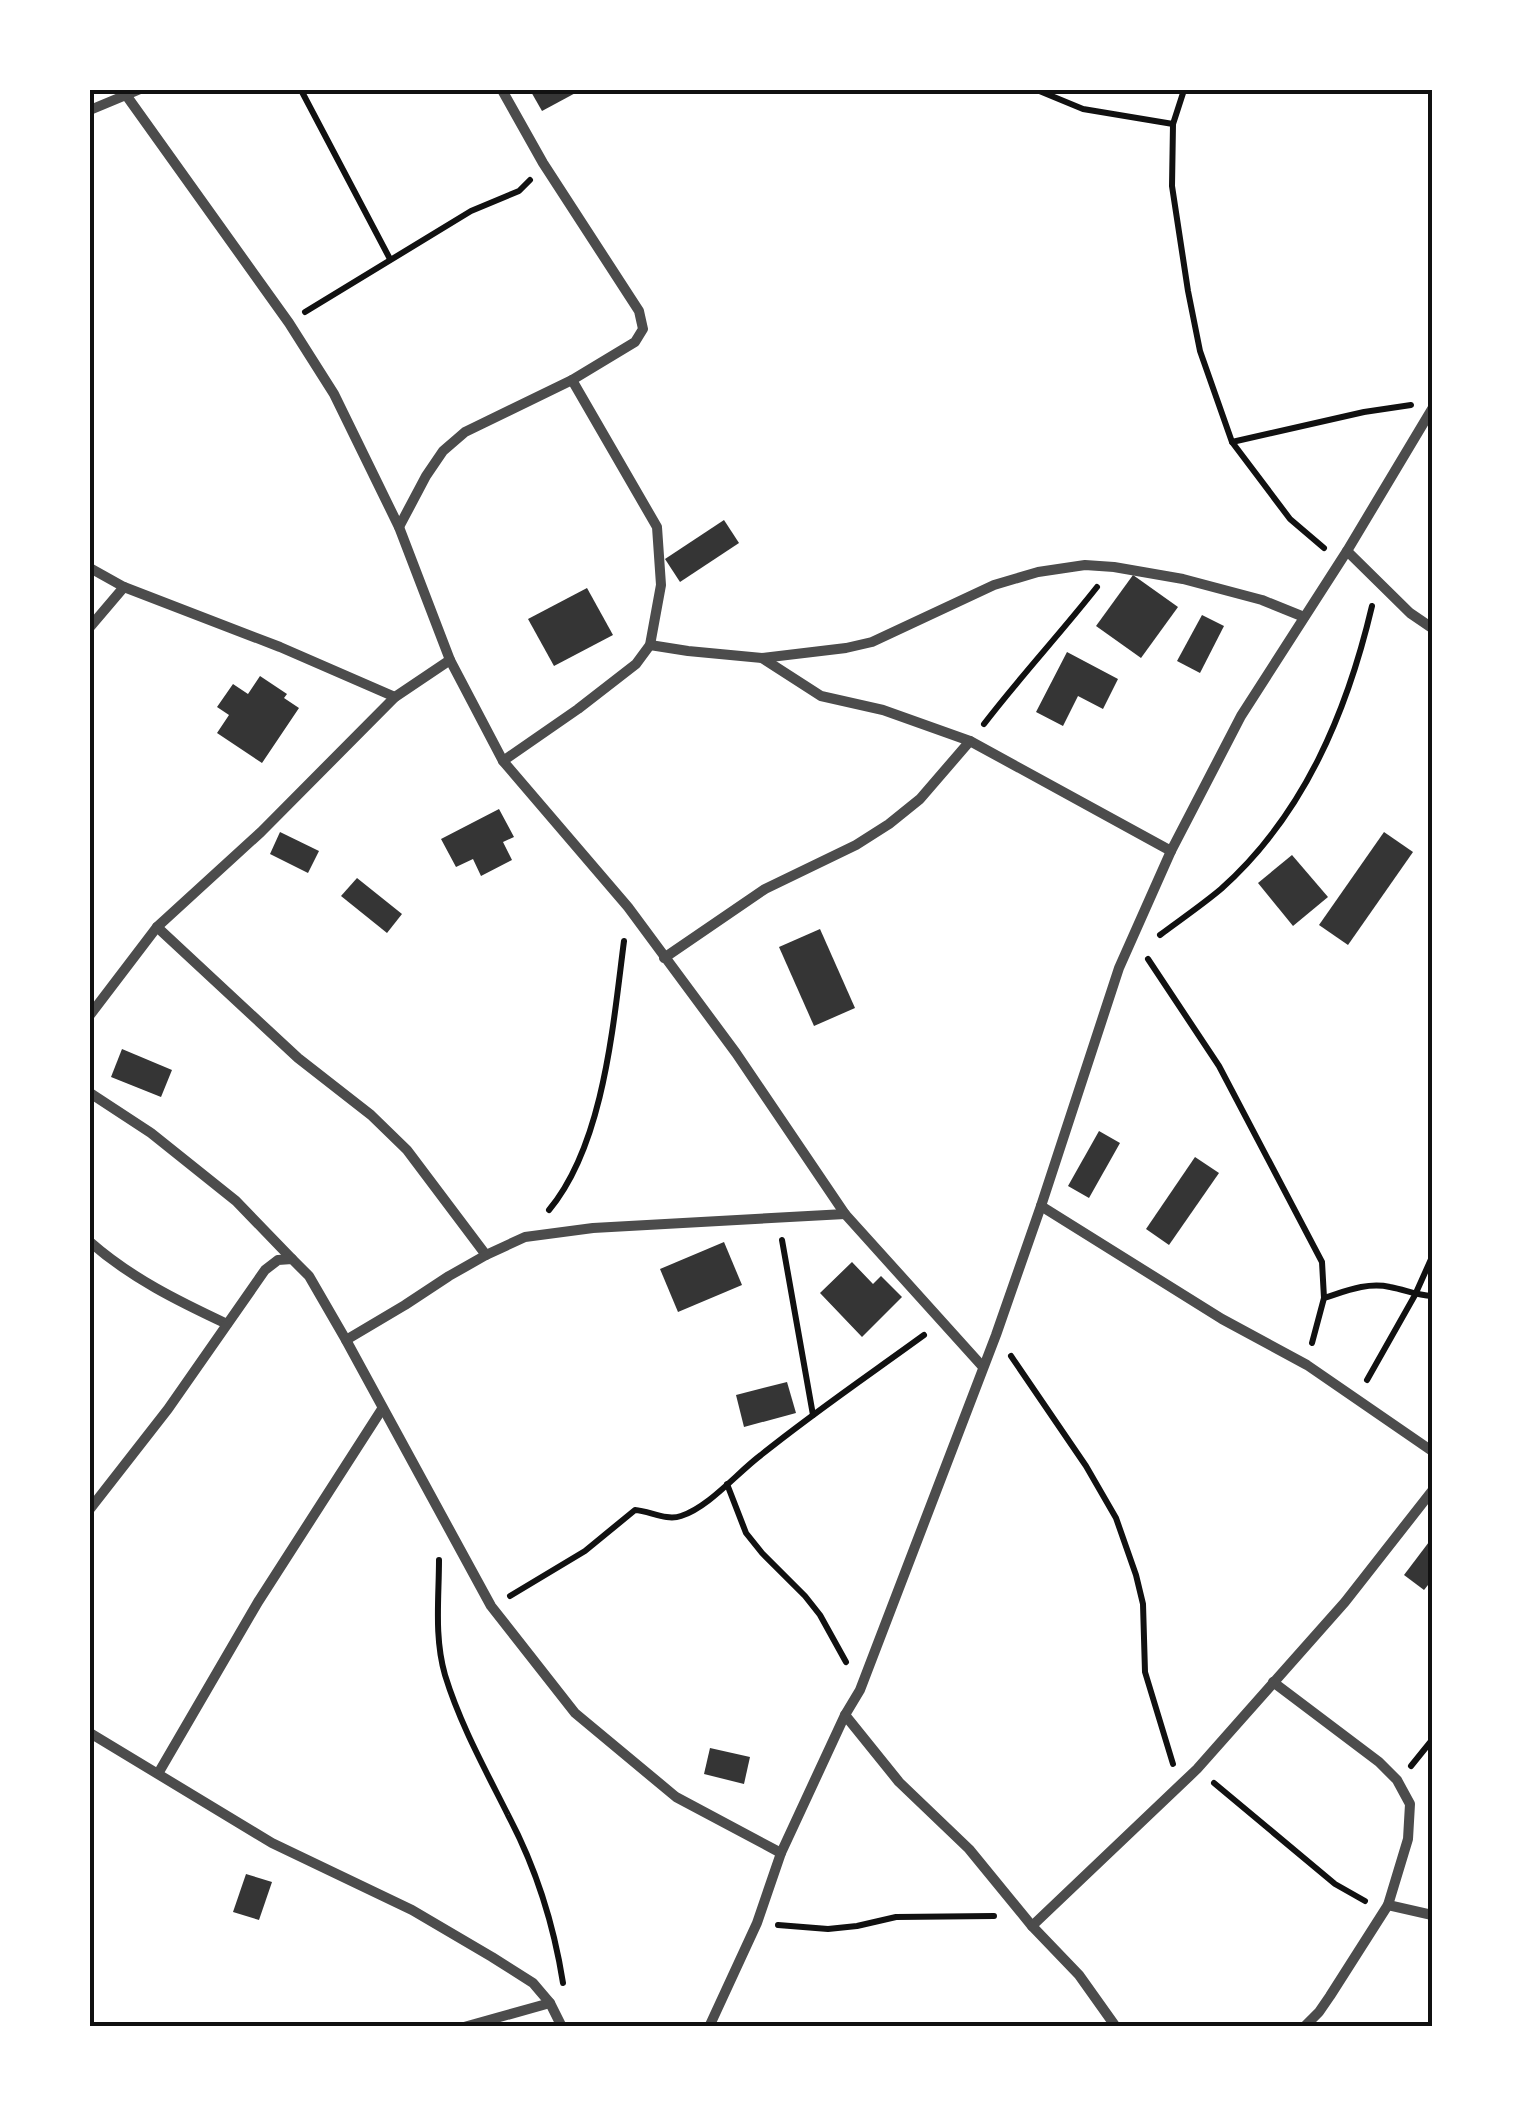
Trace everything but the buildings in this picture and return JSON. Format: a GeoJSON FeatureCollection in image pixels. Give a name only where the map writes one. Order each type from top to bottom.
{"type":"FeatureCollection","features":[{"type":"Feature","properties":{"kind":"street"},"geometry":{"type":"LineString","coordinates":[[399,527],[435,463],[465,432],[572,380],[636,342],[642,330],[640,311],[543,163],[502,90]]}},
{"type":"Feature","properties":{"kind":"street"},"geometry":{"type":"LineString","coordinates":[[90,110],[132,92],[334,394],[399,527],[450,660],[503,760],[628,907],[746,1067],[845,1214],[983,1368]]}},
{"type":"Feature","properties":{"kind":"street"},"geometry":{"type":"LineString","coordinates":[[503,760],[636,664],[650,644],[660,585],[657,527],[572,380]]}},
{"type":"Feature","properties":{"kind":"street"},"geometry":{"type":"LineString","coordinates":[[709,2027],[757,1923],[781,1854],[860,1690],[996,1334],[1119,968],[1171,852],[1241,716],[1432,409]]}},
{"type":"Feature","properties":{"kind":"street"},"geometry":{"type":"LineString","coordinates":[[1347,551],[1432,628]]}},
{"type":"Feature","properties":{"kind":"street"},"geometry":{"type":"LineString","coordinates":[[650,644],[762,658],[846,648],[872,642],[994,585],[1038,572],[1085,565],[1182,580],[1262,600],[1304,617]]}},
{"type":"Feature","properties":{"kind":"street"},"geometry":{"type":"LineString","coordinates":[[90,568],[124,587],[280,647],[395,697]]}},
{"type":"Feature","properties":{"kind":"street"},"geometry":{"type":"LineString","coordinates":[[90,627],[124,587]]}},
{"type":"Feature","properties":{"kind":"street"},"geometry":{"type":"LineString","coordinates":[[762,658],[821,696],[883,710],[970,742],[1171,852]]}},
{"type":"Feature","properties":{"kind":"street"},"geometry":{"type":"LineString","coordinates":[[90,1015],[156,927],[261,832],[395,697],[450,660]]}},
{"type":"Feature","properties":{"kind":"street"},"geometry":{"type":"LineString","coordinates":[[664,958],[766,889],[856,845],[889,824],[920,799],[970,742]]}},
{"type":"Feature","properties":{"kind":"street"},"geometry":{"type":"LineString","coordinates":[[156,927],[298,1058],[408,1150],[486,1255]]}},
{"type":"Feature","properties":{"kind":"street"},"geometry":{"type":"LineString","coordinates":[[90,1093],[151,1133],[236,1201],[308,1276],[491,1606],[575,1713],[676,1797],[781,1854]]}},
{"type":"Feature","properties":{"kind":"street"},"geometry":{"type":"LineString","coordinates":[[1041,1206],[1222,1319],[1306,1364],[1432,1451]]}},
{"type":"Feature","properties":{"kind":"street"},"geometry":{"type":"LineString","coordinates":[[346,1340],[486,1255],[526,1238],[594,1228],[845,1214]]}},
{"type":"Feature","properties":{"kind":"street"},"geometry":{"type":"LineString","coordinates":[[90,1242],[166,1295],[227,1324]]}},
{"type":"Feature","properties":{"kind":"street"},"geometry":{"type":"LineString","coordinates":[[90,1509],[168,1408],[264,1270],[278,1260],[292,1259]]}},
{"type":"Feature","properties":{"kind":"street"},"geometry":{"type":"LineString","coordinates":[[159,1772],[258,1602],[382,1409]]}},
{"type":"Feature","properties":{"kind":"street"},"geometry":{"type":"LineString","coordinates":[[1032,1926],[1198,1769],[1345,1602],[1432,1491]]}},
{"type":"Feature","properties":{"kind":"street"},"geometry":{"type":"LineString","coordinates":[[1274,1682],[1379,1762],[1398,1780],[1410,1804],[1408,1840],[1387,1907],[1304,2027]]}},
{"type":"Feature","properties":{"kind":"street"},"geometry":{"type":"LineString","coordinates":[[845,1715],[899,1782],[969,1850],[1078,1974],[1116,2027]]}},
{"type":"Feature","properties":{"kind":"street"},"geometry":{"type":"LineString","coordinates":[[90,1733],[272,1842],[412,1910],[492,1957],[533,1983],[550,2003],[562,2027]]}},
{"type":"Feature","properties":{"kind":"street"},"geometry":{"type":"LineString","coordinates":[[1387,1907],[1432,1915]]}},
{"type":"Feature","properties":{"kind":"street"},"geometry":{"type":"LineString","coordinates":[[464,2027],[550,2003]]}},
{"type":"Feature","properties":{"kind":"path"},"geometry":{"type":"LineString","coordinates":[[301,90],[390,259]]}},
{"type":"Feature","properties":{"kind":"path"},"geometry":{"type":"LineString","coordinates":[[1037,90],[1083,108],[1173,124]]}},
{"type":"Feature","properties":{"kind":"path"},"geometry":{"type":"LineString","coordinates":[[1184,90],[1173,124],[1172,186],[1200,351],[1232,442],[1290,519],[1340,562]]}},
{"type":"Feature","properties":{"kind":"path"},"geometry":{"type":"LineString","coordinates":[[289,322],[471,212],[518,191],[543,163]]}},
{"type":"Feature","properties":{"kind":"path"},"geometry":{"type":"LineString","coordinates":[[1232,442],[1415,404]]}},
{"type":"Feature","properties":{"kind":"path"},"geometry":{"type":"LineString","coordinates":[[970,742],[1114,567]]}},
{"type":"Feature","properties":{"kind":"path"},"geometry":{"type":"LineString","coordinates":[[1155,939],[1222,888],[1276,830],[1308,782],[1327,744],[1349,683],[1378,581]]}},
{"type":"Feature","properties":{"kind":"path"},"geometry":{"type":"LineString","coordinates":[[526,1238],[564,1192],[598,1104],[614,1020],[628,907]]}},
{"type":"Feature","properties":{"kind":"path"},"geometry":{"type":"LineString","coordinates":[[1119,968],[1142,949],[1219,1066],[1322,1262],[1324,1298],[1306,1364]]}},
{"type":"Feature","properties":{"kind":"path"},"geometry":{"type":"LineString","coordinates":[[778,1219],[813,1416]]}},
{"type":"Feature","properties":{"kind":"path"},"geometry":{"type":"LineString","coordinates":[[1356,1399],[1432,1257]]}},
{"type":"Feature","properties":{"kind":"path"},"geometry":{"type":"LineString","coordinates":[[1324,1298],[1363,1286],[1392,1287],[1432,1296]]}},
{"type":"Feature","properties":{"kind":"path"},"geometry":{"type":"LineString","coordinates":[[491,1606],[584,1551],[635,1510],[678,1517],[700,1506],[813,1416],[941,1323]]}},
{"type":"Feature","properties":{"kind":"path"},"geometry":{"type":"LineString","coordinates":[[996,1334],[1086,1466],[1116,1518],[1139,1590],[1146,1636],[1146,1672],[1179,1786]]}},
{"type":"Feature","properties":{"kind":"path"},"geometry":{"type":"LineString","coordinates":[[726,1484],[746,1532],[820,1615],[860,1690]]}},
{"type":"Feature","properties":{"kind":"path"},"geometry":{"type":"LineString","coordinates":[[439,1513],[436,1601],[444,1671],[488,1778],[529,1861],[559,1958],[564,1999]]}},
{"type":"Feature","properties":{"kind":"path"},"geometry":{"type":"LineString","coordinates":[[1198,1769],[1334,1884],[1357,1898],[1387,1907]]}},
{"type":"Feature","properties":{"kind":"path"},"geometry":{"type":"LineString","coordinates":[[757,1923],[828,1929],[896,1917],[1024,1916]]}}]}
